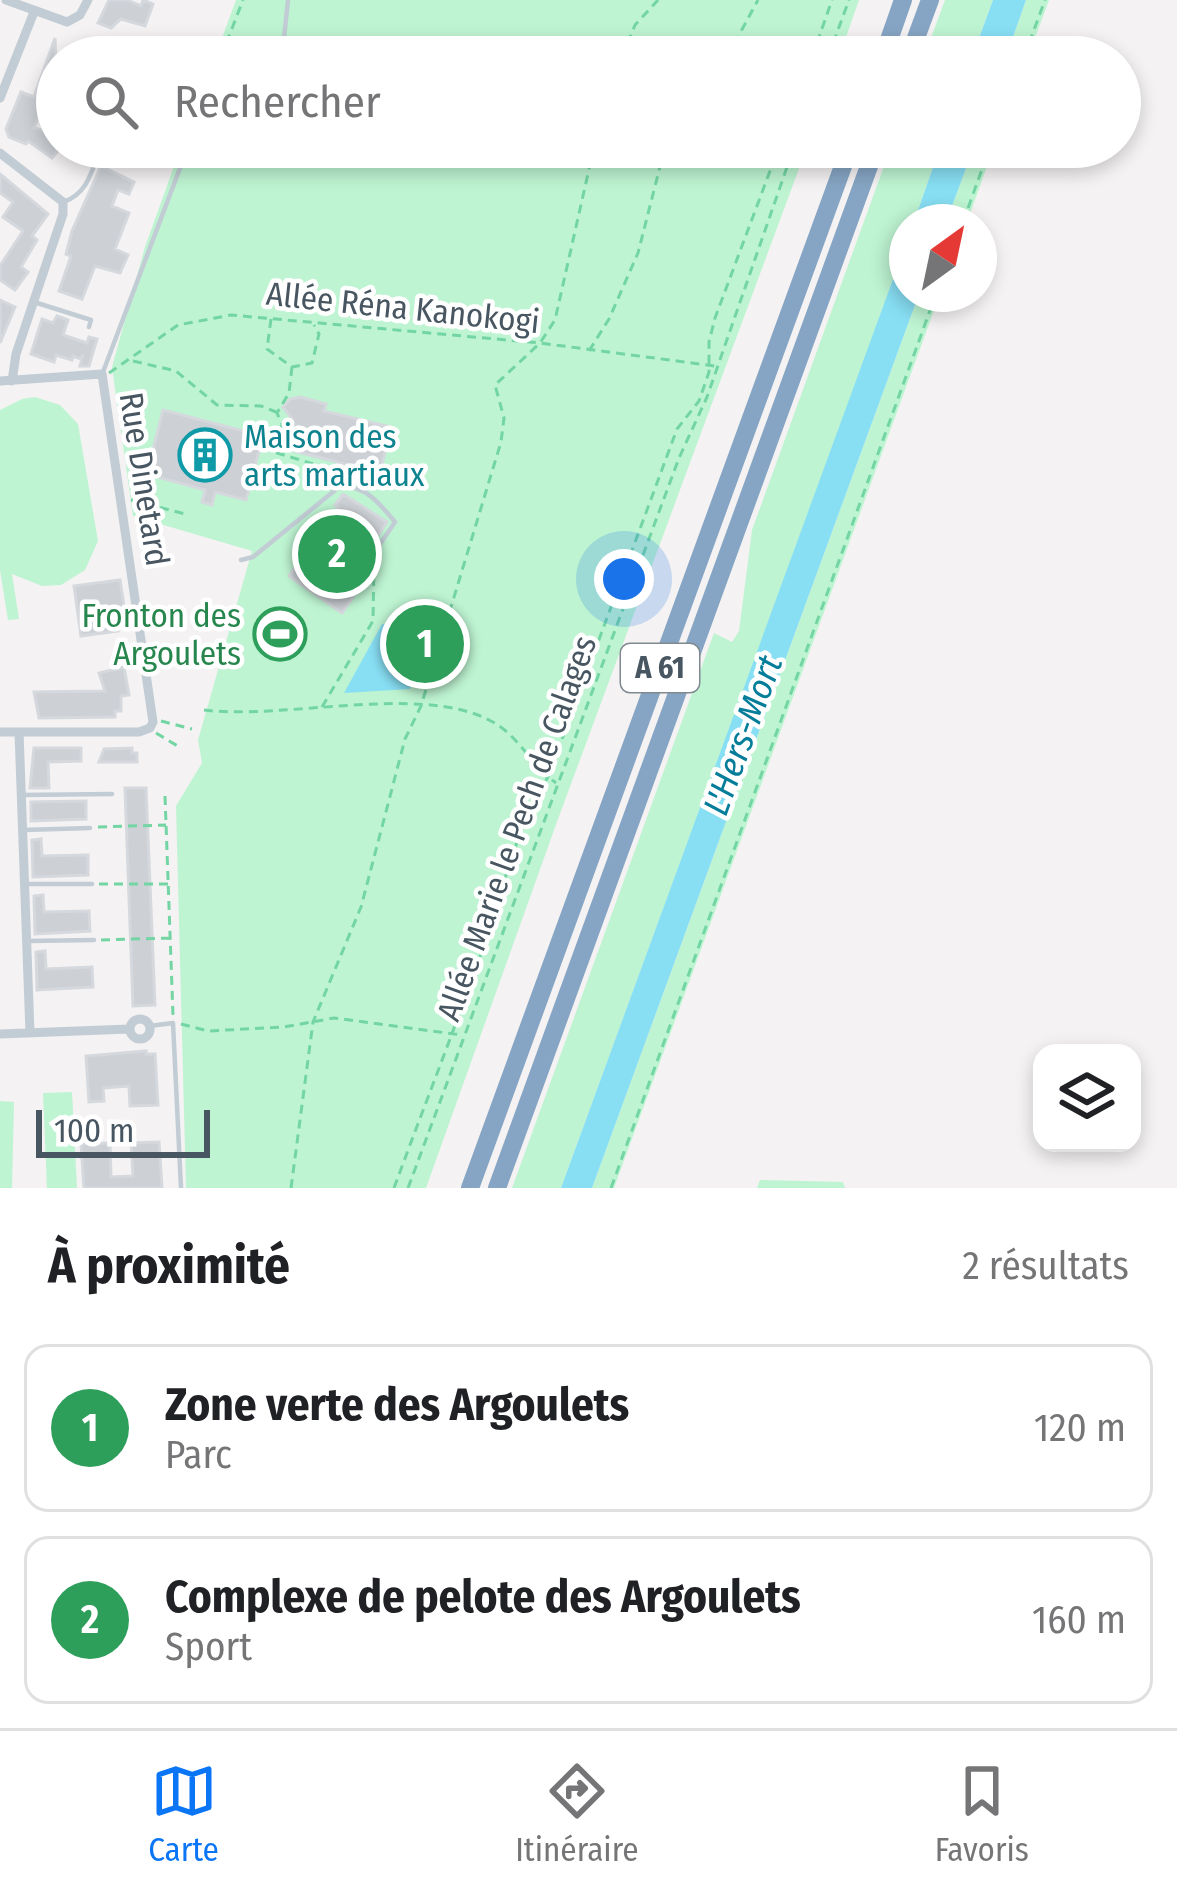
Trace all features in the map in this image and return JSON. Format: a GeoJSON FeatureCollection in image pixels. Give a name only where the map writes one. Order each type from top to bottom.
{"type":"FeatureCollection","features":[{"type":"Feature","properties":{"kind":"highway"},"geometry":{"type":"LineString","coordinates":[[890,36],[903,0]]}},
{"type":"Feature","properties":{"kind":"highway"},"geometry":{"type":"LineString","coordinates":[[917,36],[930,0]]}},
{"type":"Feature","properties":{"kind":"highway","name":"A 61"},"geometry":{"type":"LineString","coordinates":[[470,1188],[842,168]]}},
{"type":"Feature","properties":{"kind":"highway","name":"A 61"},"geometry":{"type":"LineString","coordinates":[[497,1188],[868,168]]}},
{"type":"Feature","properties":{"kind":"street"},"geometry":{"type":"LineString","coordinates":[[6,0],[67,22],[80,15],[88,0]]}},
{"type":"Feature","properties":{"kind":"street"},"geometry":{"type":"LineString","coordinates":[[0,98],[34,12]]}},
{"type":"Feature","properties":{"kind":"street"},"geometry":{"type":"LineString","coordinates":[[0,153],[63,202],[63,214],[6,381],[102,374]]}},
{"type":"Feature","properties":{"kind":"street","name":"Rue Dinetard"},"geometry":{"type":"LineString","coordinates":[[102,374],[152,725]]}},
{"type":"Feature","properties":{"kind":"street"},"geometry":{"type":"LineString","coordinates":[[0,732],[139,732],[152,725]]}},
{"type":"Feature","properties":{"kind":"street"},"geometry":{"type":"LineString","coordinates":[[19,732],[30,1033]]}},
{"type":"Feature","properties":{"kind":"street"},"geometry":{"type":"LineString","coordinates":[[0,1034],[129,1029],[138,1018],[149,1025]]}},
{"type":"Feature","properties":{"kind":"lane"},"geometry":{"type":"LineString","coordinates":[[284,36],[288,0]]}},
{"type":"Feature","properties":{"kind":"lane"},"geometry":{"type":"LineString","coordinates":[[63,202],[75,199],[85,188],[93,168]]}},
{"type":"Feature","properties":{"kind":"lane"},"geometry":{"type":"LineString","coordinates":[[102,374],[180,168]]}},
{"type":"Feature","properties":{"kind":"lane"},"geometry":{"type":"LineString","coordinates":[[34,302],[91,320],[89,327]]}},
{"type":"Feature","properties":{"kind":"lane"},"geometry":{"type":"LineString","coordinates":[[241,560],[253,557],[339,487],[367,492],[395,522],[370,560]]}},
{"type":"Feature","properties":{"kind":"lane"},"geometry":{"type":"LineString","coordinates":[[21,795],[112,794]]}},
{"type":"Feature","properties":{"kind":"lane"},"geometry":{"type":"LineString","coordinates":[[22,830],[90,828]]}},
{"type":"Feature","properties":{"kind":"lane"},"geometry":{"type":"LineString","coordinates":[[24,884],[92,884]]}},
{"type":"Feature","properties":{"kind":"lane"},"geometry":{"type":"LineString","coordinates":[[26,941],[94,940]]}},
{"type":"Feature","properties":{"kind":"lane"},"geometry":{"type":"LineString","coordinates":[[149,1025],[173,1023],[181,1188]]}},
{"type":"Feature","properties":{"kind":"path"},"geometry":{"type":"LineString","coordinates":[[228,36],[243,0]]}},
{"type":"Feature","properties":{"kind":"path"},"geometry":{"type":"LineString","coordinates":[[631,36],[658,0]]}},
{"type":"Feature","properties":{"kind":"path"},"geometry":{"type":"LineString","coordinates":[[739,36],[758,0]]}},
{"type":"Feature","properties":{"kind":"path"},"geometry":{"type":"LineString","coordinates":[[819,36],[832,0]]}},
{"type":"Feature","properties":{"kind":"path"},"geometry":{"type":"LineString","coordinates":[[836,36],[849,0]]}},
{"type":"Feature","properties":{"kind":"path"},"geometry":{"type":"LineString","coordinates":[[1032,36],[1045,0]]}},
{"type":"Feature","properties":{"kind":"path"},"geometry":{"type":"LineString","coordinates":[[291,1188],[314,1022],[361,907],[405,740],[421,706],[501,442],[504,418],[495,385],[540,343],[555,320],[590,168]]}},
{"type":"Feature","properties":{"kind":"path"},"geometry":{"type":"LineString","coordinates":[[589,352],[638,253],[660,168]]}},
{"type":"Feature","properties":{"kind":"path"},"geometry":{"type":"LineString","coordinates":[[394,1188],[516,844],[531,804],[548,777],[644,511],[676,429],[699,401],[715,318],[771,168]]}},
{"type":"Feature","properties":{"kind":"path","name":"Allée Marie le Pech de Calages"},"geometry":{"type":"LineString","coordinates":[[408,1188],[787,168]]}},
{"type":"Feature","properties":{"kind":"path"},"geometry":{"type":"LineString","coordinates":[[969,204],[982,168]]}},
{"type":"Feature","properties":{"kind":"path"},"geometry":{"type":"LineString","coordinates":[[610,1188],[929,312]]}},
{"type":"Feature","properties":{"kind":"path","name":"Allée Réna Kanokogi"},"geometry":{"type":"LineString","coordinates":[[102,374],[131,361],[159,334],[194,319],[230,315],[540,343],[716,367]]}},
{"type":"Feature","properties":{"kind":"path"},"geometry":{"type":"LineString","coordinates":[[271,317],[267,349],[292,367],[312,363],[319,334],[312,321]]}},
{"type":"Feature","properties":{"kind":"path"},"geometry":{"type":"LineString","coordinates":[[131,361],[176,371],[217,405],[261,406],[277,413],[282,424],[277,453],[340,472],[339,487]]}},
{"type":"Feature","properties":{"kind":"path"},"geometry":{"type":"LineString","coordinates":[[277,413],[289,393],[292,367]]}},
{"type":"Feature","properties":{"kind":"path"},"geometry":{"type":"LineString","coordinates":[[118,497],[185,514]]}},
{"type":"Feature","properties":{"kind":"path"},"geometry":{"type":"LineString","coordinates":[[321,709],[373,621],[376,566],[370,560]]}},
{"type":"Feature","properties":{"kind":"path"},"geometry":{"type":"LineString","coordinates":[[204,710],[421,706],[470,712],[492,721],[558,784]]}},
{"type":"Feature","properties":{"kind":"path"},"geometry":{"type":"LineString","coordinates":[[152,725],[192,729]]}},
{"type":"Feature","properties":{"kind":"path"},"geometry":{"type":"LineString","coordinates":[[152,725],[181,748]]}},
{"type":"Feature","properties":{"kind":"path"},"geometry":{"type":"LineString","coordinates":[[165,796],[173,1023],[208,1031],[353,1019],[465,1036]]}},
{"type":"Feature","properties":{"kind":"path"},"geometry":{"type":"LineString","coordinates":[[90,828],[168,825]]}},
{"type":"Feature","properties":{"kind":"path"},"geometry":{"type":"LineString","coordinates":[[92,884],[170,884]]}},
{"type":"Feature","properties":{"kind":"path"},"geometry":{"type":"LineString","coordinates":[[94,940],[171,938]]}},
{"type":"Feature","properties":{"kind":"green space"},"geometry":{"type":"Polygon","coordinates":[[[236,0],[859,0],[846,36],[223,36],[236,0]]]}},
{"type":"Feature","properties":{"kind":"green space"},"geometry":{"type":"Polygon","coordinates":[[[945,0],[993,0],[980,36],[932,36],[945,0]]]}},
{"type":"Feature","properties":{"kind":"green space"},"geometry":{"type":"Polygon","coordinates":[[[1026,0],[1049,0],[1036,36],[1013,36],[1026,0]]]}},
{"type":"Feature","properties":{"kind":"green space"},"geometry":{"type":"Polygon","coordinates":[[[173,168],[799,168],[426,1188],[186,1188],[176,806],[202,763],[198,740],[252,551],[133,516],[112,367],[145,247],[173,168]]]}},
{"type":"Feature","properties":{"kind":"green space"},"geometry":{"type":"Polygon","coordinates":[[[883,168],[933,168],[920,204],[889,204],[889,291],[561,1188],[512,1188],[714,633],[732,642],[739,631],[752,530],[883,168]]]}},
{"type":"Feature","properties":{"kind":"green space"},"geometry":{"type":"Polygon","coordinates":[[[966,168],[986,168],[973,204],[953,204],[966,168]]]}},
{"type":"Feature","properties":{"kind":"green space"},"geometry":{"type":"Polygon","coordinates":[[[912,312],[933,312],[614,1188],[592,1188],[912,312]]]}},
{"type":"Feature","properties":{"kind":"green space"},"geometry":{"type":"Polygon","coordinates":[[[35,397],[60,405],[78,424],[98,541],[85,570],[61,585],[42,586],[12,574],[19,619],[8,620],[0,570],[0,410],[35,397]]]}},
{"type":"Feature","properties":{"kind":"green space"},"geometry":{"type":"Polygon","coordinates":[[[72,1092],[77,1188],[47,1188],[43,1093],[72,1092]]]}},
{"type":"Feature","properties":{"kind":"green space"},"geometry":{"type":"Polygon","coordinates":[[[0,1101],[14,1102],[12,1188],[0,1188],[0,1101]]]}},
{"type":"Feature","properties":{"kind":"green space"},"geometry":{"type":"Polygon","coordinates":[[[760,1180],[843,1182],[845,1188],[757,1188],[760,1180]]]}},
{"type":"Feature","properties":{"kind":"water"},"geometry":{"type":"Polygon","coordinates":[[[993,0],[1026,0],[1013,36],[980,36],[993,0]]]}},
{"type":"Feature","properties":{"kind":"water"},"geometry":{"type":"Polygon","coordinates":[[[933,168],[966,168],[953,204],[920,204],[933,168]]]}},
{"type":"Feature","properties":{"kind":"water","name":"L'Hers-Mort"},"geometry":{"type":"Polygon","coordinates":[[[889,290],[889,312],[912,312],[592,1188],[561,1188],[889,290]]]}},
{"type":"Feature","properties":{"kind":"water"},"geometry":{"type":"Polygon","coordinates":[[[382,624],[426,630],[410,689],[344,693],[382,624]]]}},
{"type":"Feature","properties":{"kind":"building"},"geometry":{"type":"Polygon","coordinates":[[[109,0],[153,4],[145,26],[121,19],[111,28],[98,23],[109,0]]]}},
{"type":"Feature","properties":{"kind":"building"},"geometry":{"type":"Polygon","coordinates":[[[36,91],[36,147],[9,137],[6,129],[21,92],[34,97],[36,91]]]}},
{"type":"Feature","properties":{"kind":"building"},"geometry":{"type":"Polygon","coordinates":[[[100,168],[134,182],[129,194],[118,190],[112,206],[129,213],[115,249],[128,255],[120,273],[95,266],[82,299],[59,291],[71,256],[66,254],[100,168]]]}},
{"type":"Feature","properties":{"kind":"building"},"geometry":{"type":"Polygon","coordinates":[[[0,174],[48,214],[32,236],[37,240],[21,267],[28,272],[15,290],[0,280],[0,266],[23,231],[3,217],[13,202],[0,193],[0,174]]]}},
{"type":"Feature","properties":{"kind":"building"},"geometry":{"type":"Polygon","coordinates":[[[0,300],[15,307],[0,343],[0,300]]]}},
{"type":"Feature","properties":{"kind":"building"},"geometry":{"type":"Polygon","coordinates":[[[57,316],[68,320],[63,335],[87,343],[89,337],[97,339],[89,366],[80,366],[83,354],[72,360],[56,355],[54,362],[31,354],[42,319],[53,323],[57,316]]]}},
{"type":"Feature","properties":{"kind":"building"},"geometry":{"type":"Polygon","coordinates":[[[300,397],[326,404],[324,411],[391,427],[380,473],[286,449],[293,420],[283,407],[300,397]]]}},
{"type":"Feature","properties":{"kind":"building","name":"Maison des arts martiaux"},"geometry":{"type":"Polygon","coordinates":[[[163,410],[263,436],[246,500],[215,492],[212,505],[202,502],[205,490],[147,474],[163,410]]]}},
{"type":"Feature","properties":{"kind":"building"},"geometry":{"type":"Polygon","coordinates":[[[343,494],[387,522],[364,557],[373,568],[342,613],[289,576],[343,494]]]}},
{"type":"Feature","properties":{"kind":"building"},"geometry":{"type":"Polygon","coordinates":[[[120,580],[124,606],[115,607],[118,631],[81,636],[74,586],[120,580]]]}},
{"type":"Feature","properties":{"kind":"building"},"geometry":{"type":"Polygon","coordinates":[[[124,667],[129,695],[121,696],[121,711],[115,711],[115,717],[39,718],[34,692],[105,691],[99,673],[124,667]]]}},
{"type":"Feature","properties":{"kind":"building"},"geometry":{"type":"Polygon","coordinates":[[[34,748],[81,748],[81,761],[48,762],[49,788],[30,788],[34,748]]]}},
{"type":"Feature","properties":{"kind":"building"},"geometry":{"type":"Polygon","coordinates":[[[132,748],[137,762],[99,762],[104,749],[132,748]]]}},
{"type":"Feature","properties":{"kind":"building"},"geometry":{"type":"Polygon","coordinates":[[[125,788],[146,788],[155,1005],[133,1006],[125,788]]]}},
{"type":"Feature","properties":{"kind":"building"},"geometry":{"type":"Polygon","coordinates":[[[86,801],[86,819],[31,821],[31,802],[86,801]]]}},
{"type":"Feature","properties":{"kind":"building"},"geometry":{"type":"Polygon","coordinates":[[[41,839],[42,856],[88,855],[88,875],[33,877],[32,840],[41,839]]]}},
{"type":"Feature","properties":{"kind":"building"},"geometry":{"type":"Polygon","coordinates":[[[43,895],[44,912],[89,911],[90,931],[35,934],[34,896],[43,895]]]}},
{"type":"Feature","properties":{"kind":"building"},"geometry":{"type":"Polygon","coordinates":[[[45,951],[46,969],[92,967],[93,987],[37,990],[36,952],[45,951]]]}},
{"type":"Feature","properties":{"kind":"building"},"geometry":{"type":"Polygon","coordinates":[[[155,1054],[158,1105],[130,1106],[129,1086],[103,1088],[104,1101],[89,1102],[86,1056],[155,1054]]]}},
{"type":"Feature","properties":{"kind":"building"},"geometry":{"type":"Polygon","coordinates":[[[159,1142],[162,1188],[84,1188],[81,1144],[110,1143],[111,1177],[133,1176],[131,1143],[159,1142]]]}},
{"type":"Feature","properties":{"kind":"place","name":"Maison des arts martiaux"},"geometry":{"type":"Point","coordinates":[205,455]}},
{"type":"Feature","properties":{"kind":"place","name":"Complexe de pelote des Argoulets"},"geometry":{"type":"Point","coordinates":[337,554]}},
{"type":"Feature","properties":{"kind":"place","name":"Fronton des Argoulets"},"geometry":{"type":"Point","coordinates":[280,634]}},
{"type":"Feature","properties":{"kind":"place","name":"Zone verte des Argoulets"},"geometry":{"type":"Point","coordinates":[425,644]}}]}
